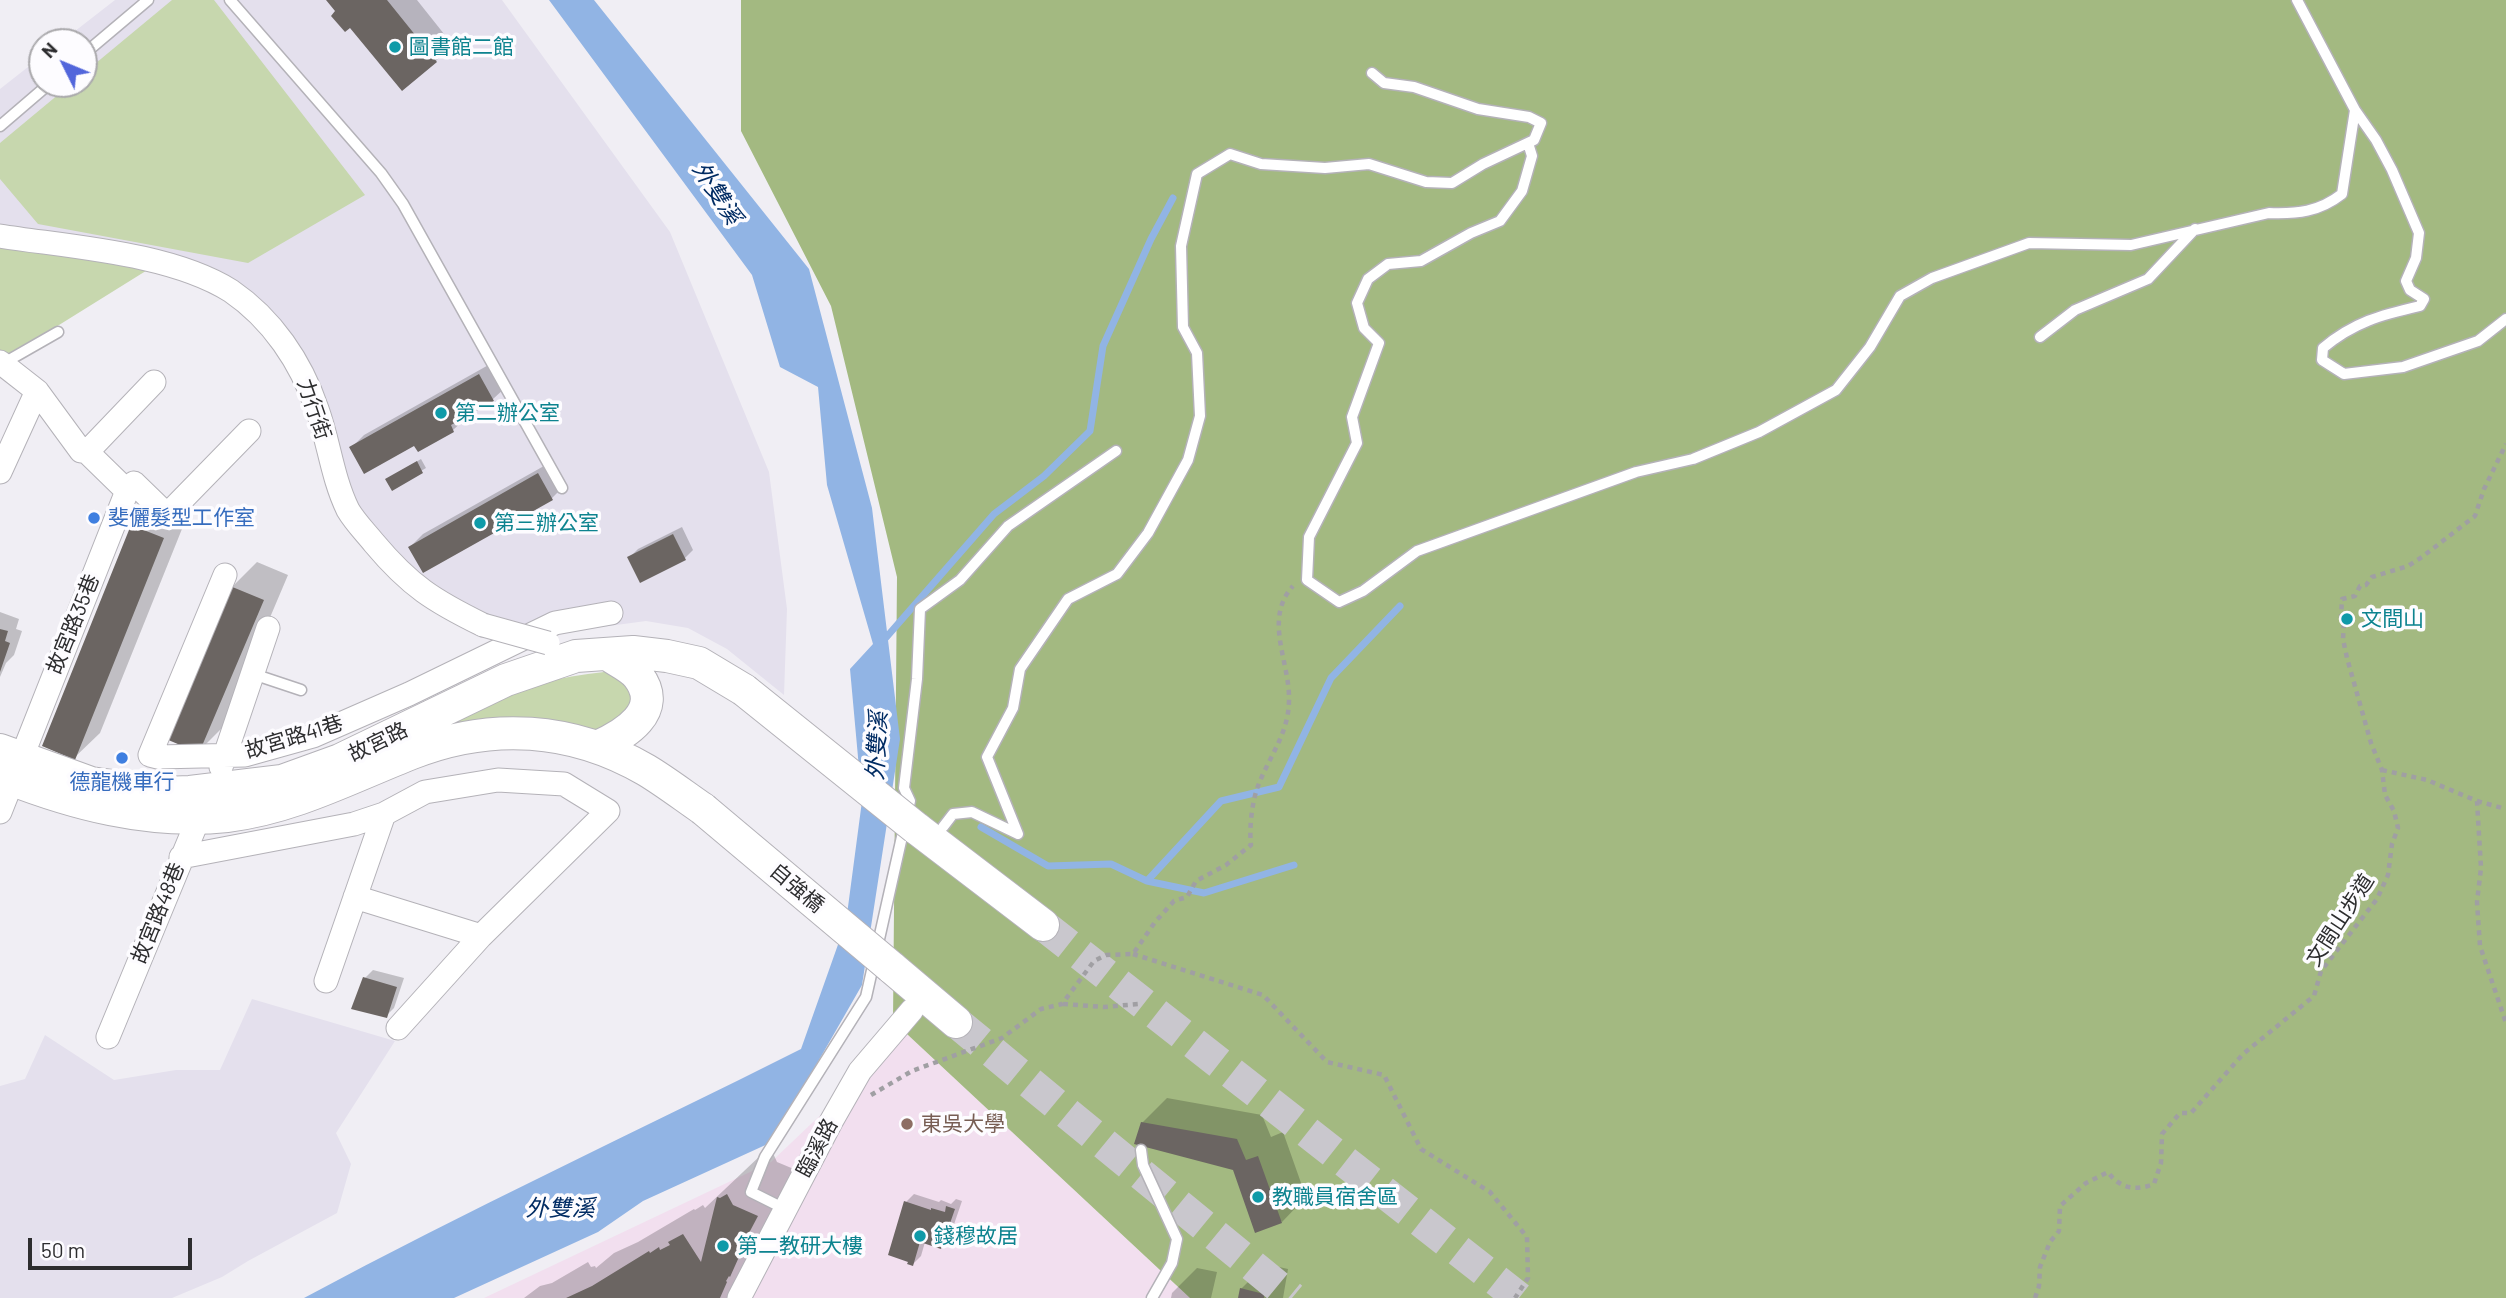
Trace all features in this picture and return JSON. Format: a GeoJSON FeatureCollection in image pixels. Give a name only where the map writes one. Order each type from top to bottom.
{"type":"FeatureCollection","features":[{"type":"Feature","properties":{"kind":"main road","name":"故宮路"},"geometry":{"type":"LineString","coordinates":[[205,803],[282,781],[340,760],[506,680],[592,655],[633,652],[699,663],[744,690],[930,827]]}},
{"type":"Feature","properties":{"kind":"main road"},"geometry":{"type":"LineString","coordinates":[[592,655],[637,674],[646,690],[645,711],[634,725],[618,737],[597,747]]}},
{"type":"Feature","properties":{"kind":"main road","name":"故宮路"},"geometry":{"type":"LineString","coordinates":[[8,766],[91,783],[162,793],[205,803],[227,816],[284,804],[337,785],[413,752],[463,736],[514,732],[560,737],[597,747],[645,769],[703,809]]}},
{"type":"Feature","properties":{"kind":"main road","name":"自強橋"},"geometry":{"type":"LineString","coordinates":[[703,809],[956,1022]]}},
{"type":"Feature","properties":{"kind":"main road"},"geometry":{"type":"LineString","coordinates":[[930,827],[1043,925]]}},
{"type":"Feature","properties":{"kind":"street","name":"力行街"},"geometry":{"type":"LineString","coordinates":[[0,236],[137,257],[189,271],[231,292],[276,331],[302,373],[317,410],[333,473],[349,512],[412,584],[442,605],[483,625],[592,655]]}},
{"type":"Feature","properties":{"kind":"street"},"geometry":{"type":"LineString","coordinates":[[1,363],[37,391],[81,451],[87,452],[127,491],[134,483],[167,515],[249,431]]}},
{"type":"Feature","properties":{"kind":"street"},"geometry":{"type":"LineString","coordinates":[[87,452],[155,382]]}},
{"type":"Feature","properties":{"kind":"street"},"geometry":{"type":"LineString","coordinates":[[0,472],[37,391]]}},
{"type":"Feature","properties":{"kind":"street","name":"故宮路35巷"},"geometry":{"type":"LineString","coordinates":[[0,812],[8,766],[127,491]]}},
{"type":"Feature","properties":{"kind":"street","name":"故宮路41巷"},"geometry":{"type":"LineString","coordinates":[[225,575],[150,755],[245,755],[313,736],[409,694],[555,624],[611,613]]}},
{"type":"Feature","properties":{"kind":"street","name":"故宮路48巷"},"geometry":{"type":"LineString","coordinates":[[108,1037],[181,857],[226,755],[268,628]]}},
{"type":"Feature","properties":{"kind":"street"},"geometry":{"type":"LineString","coordinates":[[181,857],[354,824],[384,814],[425,792],[498,779],[564,784],[608,811],[481,936],[398,1028]]}},
{"type":"Feature","properties":{"kind":"street"},"geometry":{"type":"LineString","coordinates":[[326,981],[384,814]]}},
{"type":"Feature","properties":{"kind":"street"},"geometry":{"type":"LineString","coordinates":[[355,897],[481,936]]}},
{"type":"Feature","properties":{"kind":"street","name":"臨溪路"},"geometry":{"type":"LineString","coordinates":[[739,1298],[860,1071],[912,1010]]}},
{"type":"Feature","properties":{"kind":"lane"},"geometry":{"type":"LineString","coordinates":[[98,42],[148,0]]}},
{"type":"Feature","properties":{"kind":"lane"},"geometry":{"type":"LineString","coordinates":[[230,0],[381,173],[403,204],[562,488]]}},
{"type":"Feature","properties":{"kind":"lane"},"geometry":{"type":"LineString","coordinates":[[2297,0],[2355,110],[2376,140],[2392,170],[2419,233],[2416,258],[2406,281],[2410,290],[2424,299],[2420,306],[2379,315],[2341,333],[2323,348],[2322,360],[2344,374],[2403,367],[2478,341],[2506,319]]}},
{"type":"Feature","properties":{"kind":"lane"},"geometry":{"type":"LineString","coordinates":[[930,827],[953,814],[972,812],[1018,834],[987,757],[1013,708],[1020,669],[1068,599],[1117,574],[1148,533],[1188,460],[1200,416],[1197,354],[1183,327],[1181,246],[1197,174],[1230,154],[1261,164],[1325,168],[1369,164],[1426,182],[1451,183],[1483,164],[1534,140],[1541,123],[1528,117],[1478,109],[1414,87],[1384,83],[1372,73]]}},
{"type":"Feature","properties":{"kind":"lane"},"geometry":{"type":"LineString","coordinates":[[0,126],[33,98]]}},
{"type":"Feature","properties":{"kind":"lane"},"geometry":{"type":"LineString","coordinates":[[1528,143],[1532,156],[1522,191],[1500,221],[1471,233],[1421,261],[1388,264],[1368,278],[1357,303],[1364,328],[1380,343],[1352,417],[1357,443],[1309,537],[1307,580],[1339,602],[1363,591],[1417,551],[1636,472],[1693,459],[1759,432],[1836,390],[1870,347],[1900,296],[1965,264],[2029,243],[2131,245],[2269,213],[2313,211],[2329,204],[2342,194],[2355,110]]}},
{"type":"Feature","properties":{"kind":"lane"},"geometry":{"type":"LineString","coordinates":[[2040,337],[2075,310],[2148,279],[2195,229]]}},
{"type":"Feature","properties":{"kind":"lane"},"geometry":{"type":"LineString","coordinates":[[1,363],[58,332]]}},
{"type":"Feature","properties":{"kind":"lane"},"geometry":{"type":"LineString","coordinates":[[785,1209],[751,1192],[765,1157],[866,998],[910,801],[904,788],[917,678],[920,609],[960,580],[1008,526],[1116,451]]}},
{"type":"Feature","properties":{"kind":"lane"},"geometry":{"type":"LineString","coordinates":[[253,674],[301,690]]}},
{"type":"Feature","properties":{"kind":"lane"},"geometry":{"type":"LineString","coordinates":[[1141,1150],[1143,1164],[1177,1238],[1172,1263],[1152,1298]]}},
{"type":"Feature","properties":{"kind":"path","name":"文間山步道"},"geometry":{"type":"LineString","coordinates":[[2035,1298],[2040,1267],[2050,1242],[2059,1231],[2060,1206],[2086,1183],[2108,1172],[2116,1183],[2128,1188],[2143,1188],[2154,1184],[2161,1163],[2162,1134],[2180,1113],[2191,1113],[2243,1054],[2314,996],[2321,971],[2377,899],[2388,875],[2392,844],[2398,828],[2385,796],[2382,770],[2371,743],[2347,658],[2343,639],[2344,621],[2341,618],[2343,599],[2355,596],[2360,586],[2366,585],[2372,577],[2408,566],[2423,557],[2475,516],[2483,489],[2506,444]]}},
{"type":"Feature","properties":{"kind":"path"},"geometry":{"type":"LineString","coordinates":[[1133,954],[1174,901],[1187,897],[1196,881],[1226,865],[1251,845],[1250,833],[1257,787],[1286,727],[1290,699],[1280,651],[1280,608],[1285,594],[1294,585],[1307,580]]}},
{"type":"Feature","properties":{"kind":"path"},"geometry":{"type":"LineString","coordinates":[[2382,770],[2427,780],[2477,802],[2506,809]]}},
{"type":"Feature","properties":{"kind":"path"},"geometry":{"type":"LineString","coordinates":[[2477,802],[2481,868],[2477,902],[2480,946],[2506,1023]]}},
{"type":"Feature","properties":{"kind":"path"},"geometry":{"type":"LineString","coordinates":[[1062,1004],[1094,961],[1106,955],[1133,954],[1263,995],[1327,1062],[1384,1075],[1421,1149],[1490,1192],[1527,1237],[1528,1278],[1515,1298]]}},
{"type":"Feature","properties":{"kind":"path"},"geometry":{"type":"LineString","coordinates":[[866,1099],[912,1071],[1002,1038],[1041,1009],[1062,1004],[1104,1007],[1138,1004]]}},
{"type":"Feature","properties":{"kind":"shaded area"},"geometry":{"type":"Polygon","coordinates":[[[115,0],[502,0],[670,232],[769,472],[787,609],[784,695],[727,649],[688,628],[646,621],[564,632],[491,621],[423,587],[370,528],[337,473],[322,398],[234,285],[0,225],[0,89],[28,67],[28,98],[98,98],[98,28],[79,28],[115,0]]]}},
{"type":"Feature","properties":{"kind":"shaded area"},"geometry":{"type":"Polygon","coordinates":[[[252,999],[395,1041],[336,1133],[351,1164],[337,1213],[222,1277],[172,1298],[0,1298],[0,1086],[25,1079],[45,1035],[114,1080],[176,1070],[220,1070],[252,999]]]}},
{"type":"Feature","properties":{"kind":"shaded area","name":"東吳大學"},"geometry":{"type":"Polygon","coordinates":[[[893,1021],[1190,1298],[484,1298],[771,1162],[852,1085],[893,1021]]]}},
{"type":"Feature","properties":{"kind":"green space"},"geometry":{"type":"Polygon","coordinates":[[[172,0],[214,0],[365,195],[248,263],[38,224],[0,179],[0,143],[54,98],[98,98],[98,61],[172,0]]]}},
{"type":"Feature","properties":{"kind":"green space"},"geometry":{"type":"Polygon","coordinates":[[[741,0],[2506,0],[2506,1298],[1190,1298],[893,1021],[897,577],[831,306],[741,131],[741,0]]]}},
{"type":"Feature","properties":{"kind":"green space"},"geometry":{"type":"Polygon","coordinates":[[[0,242],[149,269],[6,358],[0,353],[0,242]]]}},
{"type":"Feature","properties":{"kind":"green space"},"geometry":{"type":"Polygon","coordinates":[[[620,671],[638,694],[618,731],[434,728],[486,702],[523,688],[572,677],[620,671]]]}},
{"type":"Feature","properties":{"kind":"water","name":"外雙溪"},"geometry":{"type":"Polygon","coordinates":[[[549,0],[594,0],[809,269],[872,508],[900,739],[862,985],[772,1142],[643,1201],[598,1232],[454,1298],[304,1298],[489,1202],[801,1049],[846,922],[862,801],[850,669],[873,644],[827,485],[818,387],[780,367],[752,275],[549,0]]]}},
{"type":"Feature","properties":{"kind":"building","name":"圖書館二館"},"geometry":{"type":"Polygon","coordinates":[[[326,0],[387,0],[437,62],[402,91],[350,28],[345,32],[331,16],[335,11],[326,0]]]}},
{"type":"Feature","properties":{"kind":"building","name":"第二辦公室"},"geometry":{"type":"Polygon","coordinates":[[[479,374],[494,401],[451,425],[454,432],[418,452],[414,446],[364,474],[349,447],[479,374]]]}},
{"type":"Feature","properties":{"kind":"building"},"geometry":{"type":"Polygon","coordinates":[[[417,461],[423,473],[392,491],[385,479],[417,461]]]}},
{"type":"Feature","properties":{"kind":"building","name":"第三辦公室"},"geometry":{"type":"Polygon","coordinates":[[[538,473],[553,500],[423,573],[408,547],[538,473]]]}},
{"type":"Feature","properties":{"kind":"building"},"geometry":{"type":"Polygon","coordinates":[[[131,525],[164,538],[75,760],[42,746],[131,525]]]}},
{"type":"Feature","properties":{"kind":"building"},"geometry":{"type":"Polygon","coordinates":[[[673,534],[686,560],[640,583],[627,557],[673,534]]]}},
{"type":"Feature","properties":{"kind":"building"},"geometry":{"type":"Polygon","coordinates":[[[230,586],[264,600],[199,753],[166,739],[230,586]]]}},
{"type":"Feature","properties":{"kind":"building"},"geometry":{"type":"Polygon","coordinates":[[[0,629],[8,631],[5,641],[10,643],[0,672],[0,629]]]}},
{"type":"Feature","properties":{"kind":"building"},"geometry":{"type":"Polygon","coordinates":[[[363,977],[397,987],[387,1018],[351,1009],[363,977]]]}},
{"type":"Feature","properties":{"kind":"building","name":"教職員宿舍區"},"geometry":{"type":"Polygon","coordinates":[[[1141,1122],[1237,1139],[1246,1160],[1258,1156],[1282,1223],[1255,1233],[1233,1170],[1134,1144],[1141,1122]]]}},
{"type":"Feature","properties":{"kind":"building","name":"第二教研大樓"},"geometry":{"type":"Polygon","coordinates":[[[727,1194],[733,1205],[758,1216],[720,1298],[566,1298],[592,1286],[649,1251],[650,1253],[659,1247],[660,1250],[670,1245],[668,1242],[683,1234],[701,1262],[717,1197],[727,1194]]]}},
{"type":"Feature","properties":{"kind":"building","name":"錢穆故居"},"geometry":{"type":"Polygon","coordinates":[[[904,1201],[931,1210],[945,1212],[946,1206],[955,1209],[941,1249],[920,1242],[913,1266],[888,1255],[904,1201]]]}},
{"type":"Feature","properties":{"kind":"building"},"geometry":{"type":"Polygon","coordinates":[[[1240,1288],[1264,1294],[1264,1298],[1238,1298],[1240,1288]]]}},
{"type":"Feature","properties":{"kind":"waterway"},"geometry":{"type":"LineString","coordinates":[[883,641],[994,514],[1044,476],[1090,431],[1103,346],[1151,239],[1173,198]]}},
{"type":"Feature","properties":{"kind":"waterway"},"geometry":{"type":"LineString","coordinates":[[981,827],[1048,866],[1111,864],[1147,881],[1221,801],[1279,787],[1331,678],[1400,606]]}},
{"type":"Feature","properties":{"kind":"waterway"},"geometry":{"type":"LineString","coordinates":[[1147,881],[1204,893],[1294,865]]}},
{"type":"Feature","properties":{"kind":"tunnel"},"geometry":{"type":"LineString","coordinates":[[1043,925],[1519,1298]]}},
{"type":"Feature","properties":{"kind":"tunnel"},"geometry":{"type":"LineString","coordinates":[[956,1022],[1292,1298]]}},
{"type":"Feature","properties":{"kind":"place","name":"圖書館二館"},"geometry":{"type":"Point","coordinates":[395,47]}},
{"type":"Feature","properties":{"kind":"place","name":"第二辦公室"},"geometry":{"type":"Point","coordinates":[441,413]}},
{"type":"Feature","properties":{"kind":"place","name":"斐儷髮型工作室"},"geometry":{"type":"Point","coordinates":[94,518]}},
{"type":"Feature","properties":{"kind":"place","name":"第三辦公室"},"geometry":{"type":"Point","coordinates":[480,523]}},
{"type":"Feature","properties":{"kind":"place","name":"文間山"},"geometry":{"type":"Point","coordinates":[2347,619]}},
{"type":"Feature","properties":{"kind":"place","name":"德龍機車行"},"geometry":{"type":"Point","coordinates":[122,758]}},
{"type":"Feature","properties":{"kind":"place","name":"東吳大學"},"geometry":{"type":"Point","coordinates":[907,1124]}},
{"type":"Feature","properties":{"kind":"place","name":"教職員宿舍區"},"geometry":{"type":"Point","coordinates":[1258,1197]}},
{"type":"Feature","properties":{"kind":"place","name":"錢穆故居"},"geometry":{"type":"Point","coordinates":[920,1236]}},
{"type":"Feature","properties":{"kind":"place","name":"第二教研大樓"},"geometry":{"type":"Point","coordinates":[723,1246]}}]}
